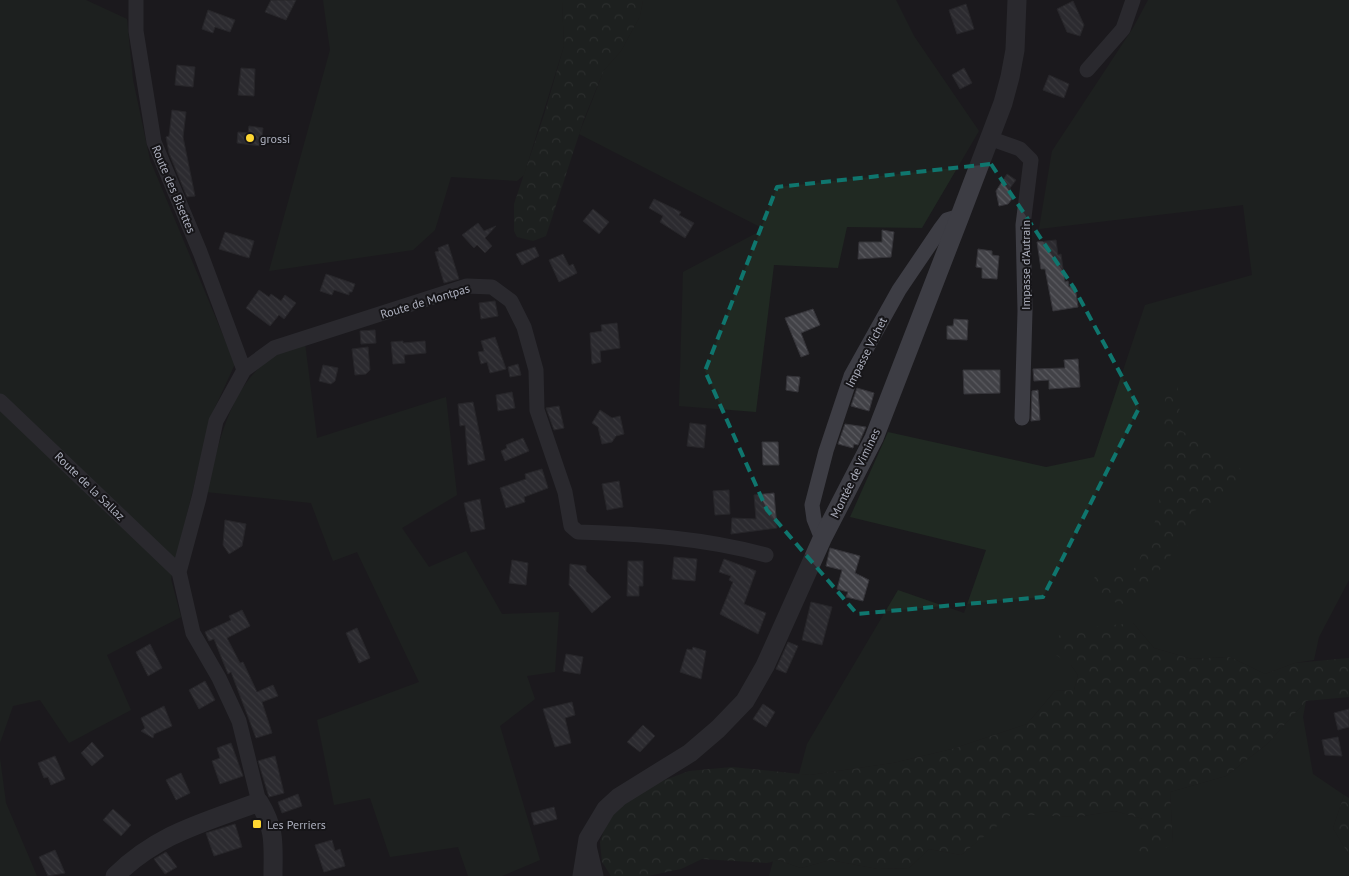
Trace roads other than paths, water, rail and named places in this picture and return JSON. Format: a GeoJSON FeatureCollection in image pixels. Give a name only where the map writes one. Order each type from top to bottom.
{"type":"FeatureCollection","features":[{"type":"Feature","properties":{"kind":"street","name":"Route des Bisettes"},"geometry":{"type":"LineString","coordinates":[[136,0],[136,31],[154,142],[200,252],[244,370]]}},
{"type":"Feature","properties":{"kind":"street","name":"Montée de Vimines"},"geometry":{"type":"LineString","coordinates":[[582,876],[588,839],[597,820],[619,797],[690,754],[723,724],[745,701],[765,666],[822,539],[874,438],[960,216],[1010,77],[1015,50],[1018,0]]}},
{"type":"Feature","properties":{"kind":"street"},"geometry":{"type":"LineString","coordinates":[[1087,70],[1123,29],[1133,0]]}},
{"type":"Feature","properties":{"kind":"street","name":"Impasse d'Autrain"},"geometry":{"type":"LineString","coordinates":[[989,138],[1020,150],[1031,160],[1023,225],[1025,311],[1022,418]]}},
{"type":"Feature","properties":{"kind":"street","name":"Impasse Vichet"},"geometry":{"type":"LineString","coordinates":[[822,539],[814,519],[812,505],[826,451],[851,376],[899,290],[941,228],[947,220],[960,216]]}},
{"type":"Feature","properties":{"kind":"street","name":"Route de Montpas"},"geometry":{"type":"LineString","coordinates":[[179,572],[200,498],[216,421],[244,370],[274,348],[324,331],[383,315],[467,286],[492,287],[511,301],[524,327],[536,370],[537,410],[565,492],[571,526],[578,532],[625,533],[710,541],[766,555]]}},
{"type":"Feature","properties":{"kind":"street","name":"Route de la Sallaz"},"geometry":{"type":"LineString","coordinates":[[0,401],[179,572]]}},
{"type":"Feature","properties":{"kind":"street"},"geometry":{"type":"LineString","coordinates":[[179,572],[193,633],[219,678],[239,722],[259,802],[270,819],[273,876]]}},
{"type":"Feature","properties":{"kind":"street"},"geometry":{"type":"LineString","coordinates":[[115,876],[135,858],[164,838],[259,802]]}},
{"type":"Feature","properties":{"kind":"street"},"geometry":{"type":"LineString","coordinates":[[588,839],[596,876]]}},
{"type":"Feature","properties":{"kind":"place","name":"grossi"},"geometry":{"type":"Point","coordinates":[250,138]}},
{"type":"Feature","properties":{"kind":"place","name":"Les Perriers"},"geometry":{"type":"Point","coordinates":[257,824]}}]}
